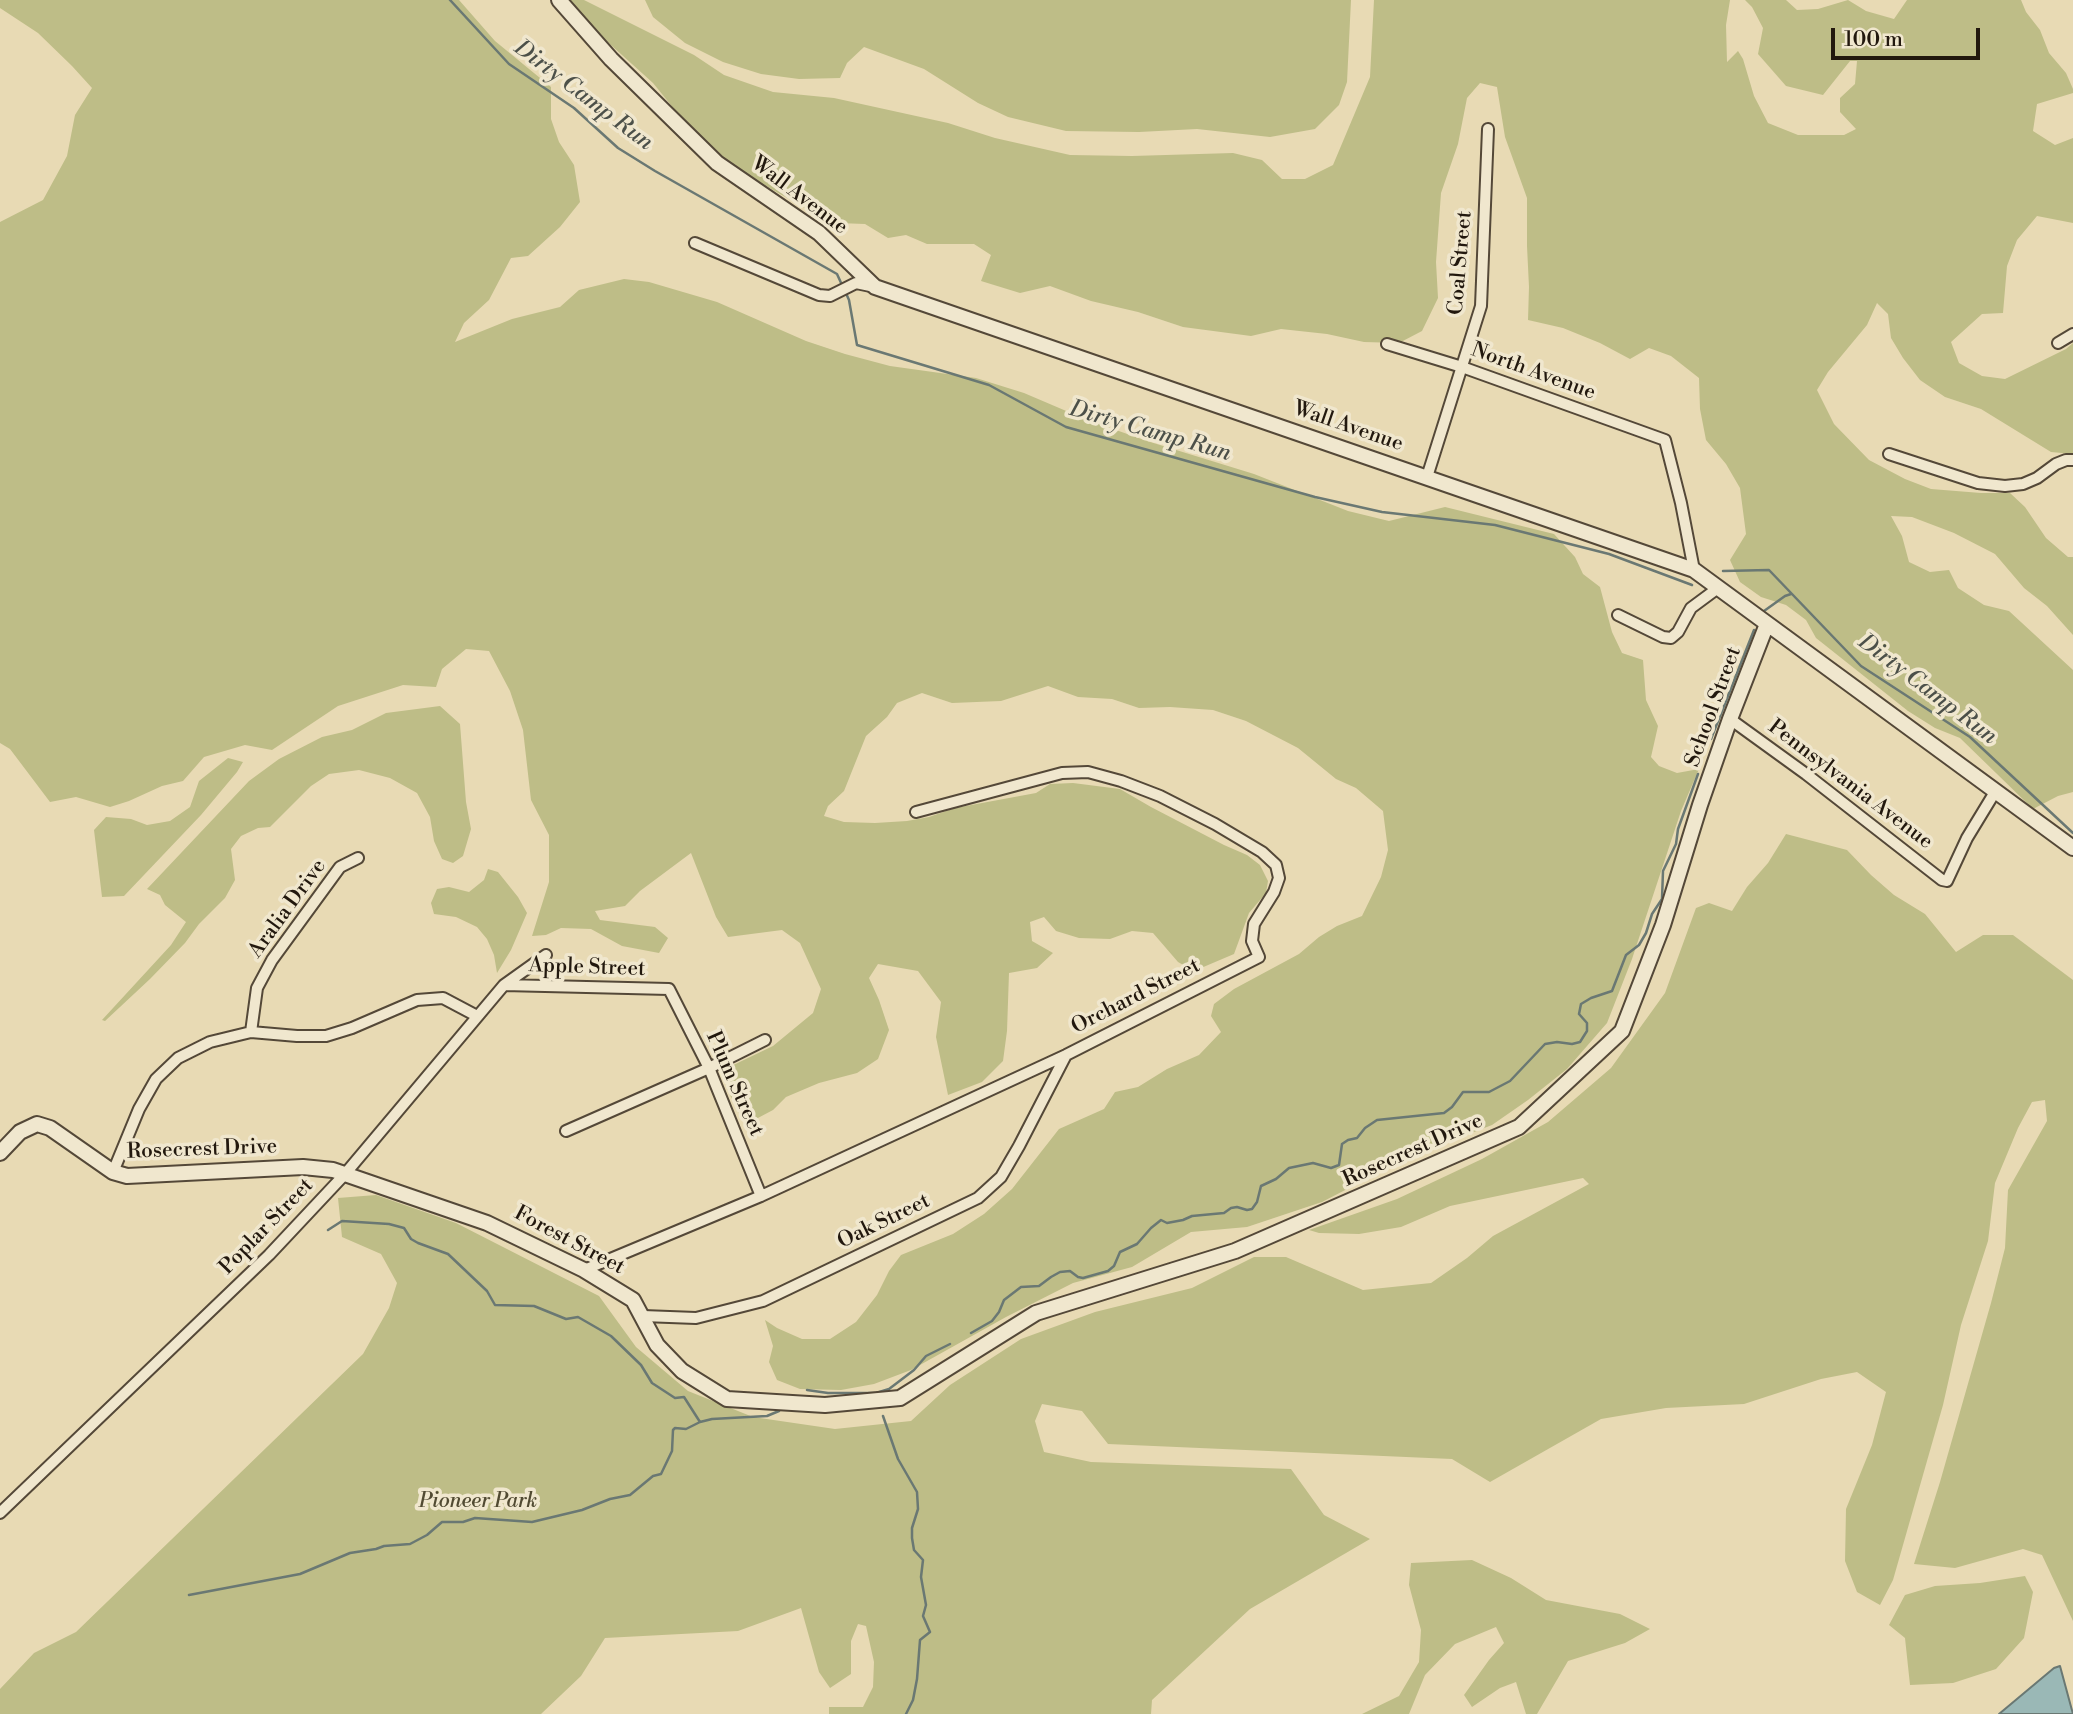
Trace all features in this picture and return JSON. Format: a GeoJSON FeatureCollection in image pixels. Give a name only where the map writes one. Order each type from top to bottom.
{"type":"FeatureCollection","features":[{"type":"Feature","properties":{"kind":"street","name":"Wall Avenue"},"geometry":{"type":"LineString","coordinates":[[559,0],[611,59],[717,163],[819,233],[875,287],[1694,570],[2073,848]]}},
{"type":"Feature","properties":{"kind":"street","name":"Coal Street"},"geometry":{"type":"LineString","coordinates":[[1427,477],[1481,306],[1488,129]]}},
{"type":"Feature","properties":{"kind":"street"},"geometry":{"type":"LineString","coordinates":[[695,243],[819,295],[830,296],[856,283],[875,287]]}},
{"type":"Feature","properties":{"kind":"street"},"geometry":{"type":"LineString","coordinates":[[2058,343],[2073,334]]}},
{"type":"Feature","properties":{"kind":"street","name":"North Avenue"},"geometry":{"type":"LineString","coordinates":[[1387,344],[1665,440],[1694,570]]}},
{"type":"Feature","properties":{"kind":"street"},"geometry":{"type":"LineString","coordinates":[[1889,454],[1978,482],[2005,486],[2023,484],[2037,478],[2056,464],[2073,460]]}},
{"type":"Feature","properties":{"kind":"street"},"geometry":{"type":"LineString","coordinates":[[1618,615],[1663,637],[1671,638],[1678,632],[1691,608],[1718,588]]}},
{"type":"Feature","properties":{"kind":"street","name":"School Street"},"geometry":{"type":"LineString","coordinates":[[1700,805],[1767,624]]}},
{"type":"Feature","properties":{"kind":"street","name":"Pennsylvania Avenue"},"geometry":{"type":"LineString","coordinates":[[1730,719],[1806,774],[1942,880],[1947,881],[1995,792]]}},
{"type":"Feature","properties":{"kind":"street","name":"Orchard Street"},"geometry":{"type":"LineString","coordinates":[[584,1270],[761,1196],[1066,1055],[1259,957],[1252,942],[1254,924],[1274,892],[1279,878],[1276,865],[1262,852],[1215,824],[1160,796],[1088,772],[1062,773],[916,812]]}},
{"type":"Feature","properties":{"kind":"street","name":"Rosecrest Drive"},"geometry":{"type":"LineString","coordinates":[[971,1352],[1035,1313],[1235,1251],[1519,1127],[1622,1031],[1663,925],[1700,805]]}},
{"type":"Feature","properties":{"kind":"street","name":"Aralia Drive"},"geometry":{"type":"LineString","coordinates":[[251,1032],[257,988],[272,960],[340,867],[358,858]]}},
{"type":"Feature","properties":{"kind":"street","name":"Poplar Street"},"geometry":{"type":"LineString","coordinates":[[0,1513],[269,1255],[345,1174],[504,985],[546,956]]}},
{"type":"Feature","properties":{"kind":"street","name":"Apple Street"},"geometry":{"type":"LineString","coordinates":[[504,985],[669,989]]}},
{"type":"Feature","properties":{"kind":"street","name":"Plum Street"},"geometry":{"type":"LineString","coordinates":[[669,989],[709,1068],[761,1196]]}},
{"type":"Feature","properties":{"kind":"street"},"geometry":{"type":"LineString","coordinates":[[114,1172],[139,1108],[156,1079],[178,1058],[210,1042],[251,1032],[326,1036],[352,1028],[417,1000],[443,998],[477,1016]]}},
{"type":"Feature","properties":{"kind":"street"},"geometry":{"type":"LineString","coordinates":[[566,1131],[709,1068],[765,1040]]}},
{"type":"Feature","properties":{"kind":"street","name":"Oak Street"},"geometry":{"type":"LineString","coordinates":[[643,1316],[696,1318],[764,1301],[978,1198],[1001,1177],[1066,1055]]}},
{"type":"Feature","properties":{"kind":"street","name":"Rosecrest Drive"},"geometry":{"type":"LineString","coordinates":[[0,1153],[20,1132],[37,1124],[50,1128],[114,1172],[127,1176],[303,1167],[345,1174]]}},
{"type":"Feature","properties":{"kind":"street","name":"Forest Street"},"geometry":{"type":"LineString","coordinates":[[345,1174],[487,1223],[584,1270],[633,1300],[657,1345],[682,1371],[727,1398],[825,1405],[900,1398],[971,1352]]}},
{"type":"Feature","properties":{"kind":"green space"},"geometry":{"type":"Polygon","coordinates":[[[0,0],[459,0],[495,41],[551,87],[551,119],[559,142],[574,165],[580,202],[560,227],[528,256],[511,258],[489,300],[464,323],[455,342],[512,319],[560,307],[579,290],[624,279],[649,282],[717,302],[806,341],[845,354],[890,366],[976,378],[1024,393],[1085,419],[1254,474],[1348,511],[1389,521],[1445,507],[1554,534],[1575,557],[1583,574],[1600,587],[1612,632],[1622,653],[1643,660],[1646,700],[1658,726],[1651,757],[1659,766],[1677,773],[1699,769],[1681,811],[1632,959],[1607,1023],[1567,1069],[1492,1125],[1407,1158],[1322,1202],[1247,1227],[1191,1232],[1132,1267],[1073,1283],[911,1370],[874,1384],[841,1390],[800,1389],[777,1380],[769,1362],[773,1346],[765,1320],[802,1339],[830,1339],[856,1322],[877,1295],[901,1255],[953,1234],[984,1214],[1012,1189],[1059,1129],[1104,1109],[1115,1092],[1138,1087],[1167,1069],[1199,1055],[1221,1032],[1211,1016],[1214,1004],[1234,989],[1299,954],[1337,926],[1362,916],[1381,877],[1388,850],[1383,811],[1356,788],[1336,779],[1298,748],[1246,721],[1213,710],[1139,708],[1112,699],[1078,697],[1048,686],[1001,701],[952,703],[922,693],[897,703],[887,717],[866,736],[844,791],[828,806],[824,816],[844,822],[907,821],[955,808],[1036,793],[1050,784],[1073,783],[1120,789],[1247,855],[1260,865],[1268,881],[1266,893],[1249,913],[1234,954],[1194,971],[1178,962],[1153,933],[1132,931],[1110,939],[1079,938],[1056,931],[1044,917],[1030,922],[1032,941],[1053,953],[1037,968],[1009,973],[1003,1061],[982,1082],[948,1095],[936,1037],[941,1002],[918,971],[878,964],[869,978],[889,1030],[878,1059],[857,1073],[819,1083],[786,1097],[773,1110],[756,1119],[741,1117],[727,1089],[725,1069],[773,1046],[813,1013],[821,989],[800,943],[782,930],[728,937],[716,917],[691,853],[640,891],[625,906],[595,911],[600,920],[655,927],[668,938],[659,953],[622,946],[591,929],[561,928],[546,935],[532,936],[549,882],[549,835],[531,800],[523,730],[510,691],[489,651],[466,649],[442,669],[436,687],[403,685],[338,706],[272,750],[245,745],[204,757],[183,781],[162,786],[129,801],[110,807],[76,797],[50,802],[10,749],[0,743],[0,222],[43,200],[67,156],[75,115],[92,88],[38,33],[0,8],[0,0]]]}},
{"type":"Feature","properties":{"kind":"green space"},"geometry":{"type":"Polygon","coordinates":[[[552,0],[584,0],[694,55],[724,75],[773,92],[834,98],[948,123],[995,138],[1070,155],[1233,153],[1262,160],[1282,179],[1305,179],[1333,165],[1370,77],[1374,0],[1730,0],[1726,25],[1727,62],[1738,51],[1754,96],[1768,123],[1798,135],[1844,135],[1856,129],[1840,112],[1840,98],[1855,84],[1857,61],[1850,61],[1823,95],[1786,86],[1758,54],[1763,28],[1752,7],[1745,0],[1786,0],[1797,10],[1818,9],[1848,0],[1866,11],[1894,19],[1907,0],[2021,0],[2026,12],[2040,30],[2049,53],[2066,73],[2073,89],[2073,93],[2037,104],[2033,131],[2055,145],[2073,138],[2073,223],[2037,216],[2017,240],[2007,266],[2003,313],[1982,314],[1951,342],[1959,363],[1982,376],[2005,379],[2073,343],[2073,454],[2051,452],[1981,409],[1945,397],[1920,380],[1891,338],[1888,314],[1877,303],[1867,325],[1828,372],[1817,390],[1834,424],[1869,460],[1931,489],[2010,493],[2025,507],[2046,538],[2068,557],[2073,557],[2073,635],[2047,606],[2024,588],[1995,554],[1954,533],[1912,517],[1891,516],[1902,536],[1909,562],[1930,572],[1949,570],[1958,588],[1984,605],[2009,611],[2073,670],[2073,792],[2058,796],[2033,809],[1960,738],[1935,728],[1908,711],[1816,638],[1806,620],[1786,605],[1761,597],[1740,582],[1730,560],[1746,534],[1740,488],[1726,464],[1706,440],[1700,409],[1699,378],[1671,356],[1649,348],[1630,359],[1563,328],[1528,320],[1527,198],[1505,137],[1497,87],[1480,83],[1467,98],[1458,144],[1441,193],[1436,262],[1438,298],[1422,331],[1399,343],[1364,342],[1327,334],[1281,329],[1251,336],[1183,327],[1138,312],[1091,301],[1050,286],[1020,293],[981,281],[991,255],[974,244],[927,244],[906,235],[888,238],[865,224],[838,223],[810,211],[716,154],[692,131],[653,83],[612,46],[552,0]]]}},
{"type":"Feature","properties":{"kind":"green space"},"geometry":{"type":"Polygon","coordinates":[[[645,0],[1351,0],[1347,82],[1339,105],[1315,129],[1270,137],[1197,129],[1139,132],[1066,131],[1008,117],[978,103],[924,69],[864,47],[847,63],[840,78],[799,79],[761,74],[723,62],[685,43],[653,17],[645,0]]]}},
{"type":"Feature","properties":{"kind":"green space"},"geometry":{"type":"Polygon","coordinates":[[[440,706],[460,724],[466,802],[471,829],[463,856],[453,863],[442,859],[434,841],[430,817],[417,793],[390,778],[359,770],[329,774],[311,786],[270,827],[258,828],[241,836],[231,849],[235,880],[225,898],[150,979],[105,1021],[102,1020],[171,945],[186,922],[165,905],[160,895],[147,889],[249,781],[279,759],[322,737],[352,730],[386,713],[440,706]]]}},
{"type":"Feature","properties":{"kind":"green space"},"geometry":{"type":"Polygon","coordinates":[[[228,758],[243,762],[201,815],[124,896],[102,897],[94,830],[106,817],[131,819],[147,825],[170,821],[190,807],[199,781],[228,758]]]}},
{"type":"Feature","properties":{"kind":"green space","name":"Pioneer Park"},"geometry":{"type":"Polygon","coordinates":[[[1786,834],[1847,850],[1894,895],[1925,914],[1956,952],[1983,935],[2013,935],[2073,980],[2073,1621],[2042,1555],[2023,1549],[1955,1568],[1914,1564],[1940,1482],[2005,1248],[2008,1190],[2047,1121],[2045,1100],[2032,1102],[1995,1183],[1988,1241],[1961,1325],[1943,1405],[1893,1580],[1880,1605],[1857,1592],[1845,1561],[1846,1509],[1872,1445],[1886,1392],[1857,1372],[1821,1379],[1744,1404],[1666,1408],[1601,1419],[1490,1482],[1452,1459],[1108,1444],[1082,1411],[1042,1404],[1035,1421],[1044,1452],[1091,1462],[1291,1469],[1324,1515],[1370,1539],[1250,1609],[1152,1700],[1151,1714],[829,1714],[829,1707],[863,1707],[873,1687],[874,1662],[866,1626],[858,1624],[851,1641],[851,1674],[830,1688],[819,1672],[801,1608],[738,1631],[605,1638],[581,1676],[541,1714],[0,1714],[0,1689],[34,1653],[76,1632],[363,1354],[389,1308],[397,1283],[381,1254],[342,1237],[338,1198],[376,1195],[456,1223],[599,1296],[636,1347],[688,1391],[753,1417],[835,1429],[911,1421],[950,1385],[1021,1339],[1095,1312],[1192,1288],[1254,1257],[1286,1257],[1363,1290],[1431,1283],[1493,1236],[1589,1184],[1583,1178],[1450,1206],[1401,1227],[1359,1234],[1319,1233],[1309,1230],[1397,1199],[1482,1159],[1548,1122],[1611,1068],[1665,993],[1696,908],[1709,903],[1732,911],[1786,834]]]}},
{"type":"Feature","properties":{"kind":"green space"},"geometry":{"type":"Polygon","coordinates":[[[488,869],[498,872],[527,913],[511,950],[497,973],[494,955],[487,939],[477,927],[456,917],[434,914],[431,903],[437,889],[449,887],[469,892],[484,880],[488,869]]]}},
{"type":"Feature","properties":{"kind":"green space"},"geometry":{"type":"Polygon","coordinates":[[[1472,1560],[1511,1578],[1546,1600],[1620,1614],[1650,1629],[1625,1643],[1568,1661],[1537,1714],[1526,1714],[1516,1682],[1500,1688],[1472,1707],[1464,1695],[1504,1643],[1496,1627],[1455,1644],[1425,1675],[1409,1714],[1362,1714],[1399,1696],[1419,1662],[1421,1630],[1409,1585],[1411,1563],[1472,1560]]]}},
{"type":"Feature","properties":{"kind":"green space"},"geometry":{"type":"Polygon","coordinates":[[[2025,1576],[2033,1592],[2024,1638],[1996,1669],[1953,1683],[1910,1685],[1905,1638],[1889,1625],[1905,1595],[1935,1586],[2025,1576]]]}},
{"type":"Feature","properties":{"kind":"water"},"geometry":{"type":"Polygon","coordinates":[[[2060,1666],[2073,1714],[1999,1714],[2054,1668],[2060,1666]]]}},
{"type":"Feature","properties":{"kind":"waterway","name":"Dirty Camp Run"},"geometry":{"type":"LineString","coordinates":[[450,0],[509,64],[574,108],[618,148],[837,274],[842,285]]}},
{"type":"Feature","properties":{"kind":"waterway","name":"Dirty Camp Run"},"geometry":{"type":"LineString","coordinates":[[845,291],[857,345],[989,385],[1066,427],[1315,497],[1382,512],[1495,525],[1609,554],[1692,585]]}},
{"type":"Feature","properties":{"kind":"waterway","name":"Dirty Camp Run"},"geometry":{"type":"LineString","coordinates":[[1723,571],[1769,570],[1861,666],[1970,737],[2073,833]]}},
{"type":"Feature","properties":{"kind":"waterway"},"geometry":{"type":"LineString","coordinates":[[1764,611],[1791,594]]}},
{"type":"Feature","properties":{"kind":"waterway"},"geometry":{"type":"LineString","coordinates":[[1711,739],[1754,630]]}},
{"type":"Feature","properties":{"kind":"waterway"},"geometry":{"type":"LineString","coordinates":[[971,1333],[992,1321],[1004,1300],[1021,1287],[1039,1286],[1060,1272],[1070,1271],[1083,1278],[1108,1271],[1114,1266],[1120,1252],[1137,1244],[1161,1220],[1167,1223],[1192,1216],[1224,1213],[1237,1207],[1252,1209],[1257,1202],[1261,1186],[1276,1179],[1289,1168],[1313,1163],[1331,1168],[1339,1165],[1342,1144],[1357,1138],[1377,1120],[1444,1113],[1463,1092],[1489,1092],[1510,1081],[1545,1044],[1580,1042],[1587,1031],[1587,1023],[1579,1014],[1581,1004],[1612,991],[1626,955],[1639,945],[1652,914],[1662,899],[1663,871],[1676,844],[1678,829],[1698,774]]}},
{"type":"Feature","properties":{"kind":"waterway"},"geometry":{"type":"LineString","coordinates":[[328,1230],[342,1221],[389,1224],[404,1228],[411,1239],[448,1254],[487,1291],[495,1305],[534,1306],[566,1319],[578,1317],[611,1336],[641,1365],[652,1383],[675,1398],[684,1397],[700,1422]]}},
{"type":"Feature","properties":{"kind":"waterway"},"geometry":{"type":"LineString","coordinates":[[807,1390],[876,1393],[889,1389],[914,1370],[926,1356],[950,1344]]}},
{"type":"Feature","properties":{"kind":"waterway"},"geometry":{"type":"LineString","coordinates":[[189,1595],[300,1574],[350,1553],[410,1544],[427,1535],[442,1522],[463,1522],[475,1518],[532,1522],[582,1510],[610,1499],[630,1495],[653,1476],[661,1474],[672,1451],[675,1428],[686,1429],[712,1419],[767,1416],[779,1411]]}},
{"type":"Feature","properties":{"kind":"waterway"},"geometry":{"type":"LineString","coordinates":[[883,1416],[898,1459],[917,1492],[918,1509],[912,1538],[914,1550],[923,1560],[921,1577],[926,1605],[923,1616],[930,1632],[920,1640],[917,1679],[913,1700],[906,1714]]}}]}
